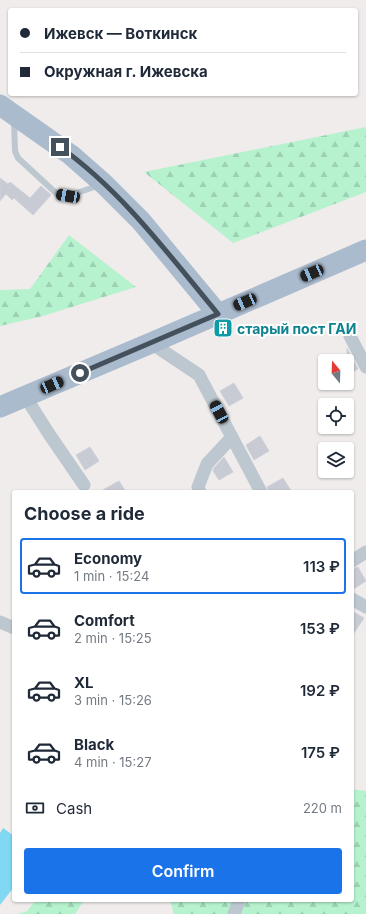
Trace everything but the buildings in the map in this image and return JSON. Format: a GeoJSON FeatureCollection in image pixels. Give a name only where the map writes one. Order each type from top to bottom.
{"type":"FeatureCollection","features":[{"type":"Feature","properties":{"kind":"main road"},"geometry":{"type":"LineString","coordinates":[[7,109],[71,155],[104,184],[141,221],[218,314]]}},
{"type":"Feature","properties":{"kind":"main road"},"geometry":{"type":"LineString","coordinates":[[0,407],[366,250]]}},
{"type":"Feature","properties":{"kind":"street"},"geometry":{"type":"LineString","coordinates":[[350,336],[366,367]]}},
{"type":"Feature","properties":{"kind":"street"},"geometry":{"type":"LineString","coordinates":[[151,343],[199,375],[260,490]]}},
{"type":"Feature","properties":{"kind":"street"},"geometry":{"type":"LineString","coordinates":[[25,396],[48,434],[84,485]]}},
{"type":"Feature","properties":{"kind":"street"},"geometry":{"type":"LineString","coordinates":[[199,490],[198,488],[207,464],[232,437]]}},
{"type":"Feature","properties":{"kind":"street"},"geometry":{"type":"LineString","coordinates":[[354,560],[366,552]]}},
{"type":"Feature","properties":{"kind":"street"},"geometry":{"type":"LineString","coordinates":[[354,600],[366,607]]}},
{"type":"Feature","properties":{"kind":"street"},"geometry":{"type":"LineString","coordinates":[[0,622],[12,627]]}},
{"type":"Feature","properties":{"kind":"street"},"geometry":{"type":"LineString","coordinates":[[234,914],[238,902]]}},
{"type":"Feature","properties":{"kind":"lane"},"geometry":{"type":"LineString","coordinates":[[7,109],[15,151],[18,158],[57,194],[68,196],[104,184]]}},
{"type":"Feature","properties":{"kind":"green space"},"geometry":{"type":"Polygon","coordinates":[[[366,127],[366,192],[233,243],[144,172],[366,127]]]}},
{"type":"Feature","properties":{"kind":"green space"},"geometry":{"type":"Polygon","coordinates":[[[69,235],[136,287],[43,316],[0,326],[0,290],[30,289],[69,235]]]}},
{"type":"Feature","properties":{"kind":"green space"},"geometry":{"type":"Polygon","coordinates":[[[354,789],[366,791],[366,914],[174,914],[171,902],[354,902],[354,789]]]}},
{"type":"Feature","properties":{"kind":"green space"},"geometry":{"type":"Polygon","coordinates":[[[34,902],[83,902],[75,914],[17,914],[27,911],[34,902]]]}},
{"type":"Feature","properties":{"kind":"water"},"geometry":{"type":"Polygon","coordinates":[[[3,828],[12,835],[12,890],[0,905],[0,833],[3,828]]]}},
{"type":"Feature","properties":{"kind":"place","name":"старый пост ГАИ"},"geometry":{"type":"Point","coordinates":[223,328]}},
{"type":"Feature","properties":{"kind":"route"},"geometry":{"type":"LineString","coordinates":[[60,147],[104,184],[141,221],[218,314],[80,373]]}}]}
